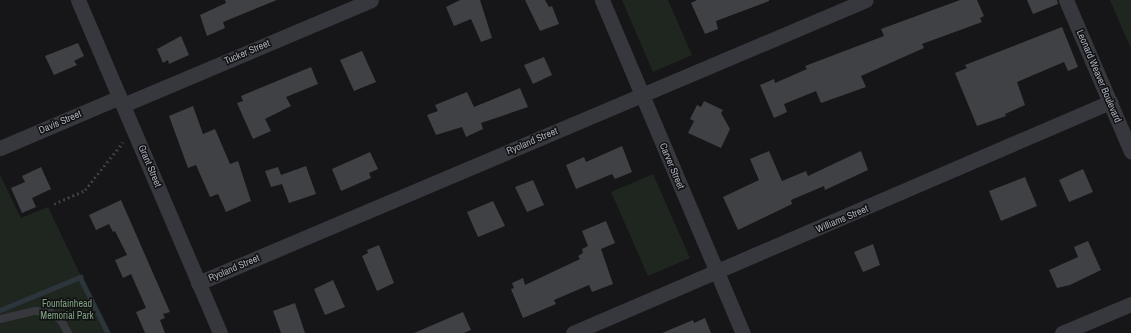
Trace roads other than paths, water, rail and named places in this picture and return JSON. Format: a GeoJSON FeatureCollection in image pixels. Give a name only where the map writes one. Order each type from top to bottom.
{"type":"FeatureCollection","features":[{"type":"Feature","properties":{"kind":"street","name":"Grant Street"},"geometry":{"type":"LineString","coordinates":[[78,0],[220,333]]}},
{"type":"Feature","properties":{"kind":"street","name":"Tucker Street"},"geometry":{"type":"LineString","coordinates":[[121,101],[371,0]]}},
{"type":"Feature","properties":{"kind":"street","name":"Carver Street"},"geometry":{"type":"LineString","coordinates":[[602,0],[743,333]]}},
{"type":"Feature","properties":{"kind":"street","name":"Ryoland Street"},"geometry":{"type":"LineString","coordinates":[[198,283],[866,0]]}},
{"type":"Feature","properties":{"kind":"street","name":"Leonard Weaver Boulevard"},"geometry":{"type":"LineString","coordinates":[[1066,0],[1131,152]]}},
{"type":"Feature","properties":{"kind":"street","name":"Davis Street"},"geometry":{"type":"LineString","coordinates":[[0,148],[121,101]]}},
{"type":"Feature","properties":{"kind":"street","name":"Williams Street"},"geometry":{"type":"LineString","coordinates":[[573,333],[717,273],[1110,102]]}},
{"type":"Feature","properties":{"kind":"street"},"geometry":{"type":"LineString","coordinates":[[1062,333],[1131,304]]}},
{"type":"Feature","properties":{"kind":"lane"},"geometry":{"type":"LineString","coordinates":[[0,319],[35,311],[51,313],[61,320],[68,333]]}},
{"type":"Feature","properties":{"kind":"waterway"},"geometry":{"type":"LineString","coordinates":[[0,310],[80,277],[108,333]]}},
{"type":"Feature","properties":{"kind":"park label","name":"Fountainhead Memorial Park"},"geometry":{"type":"Point","coordinates":[67,308]}}]}
